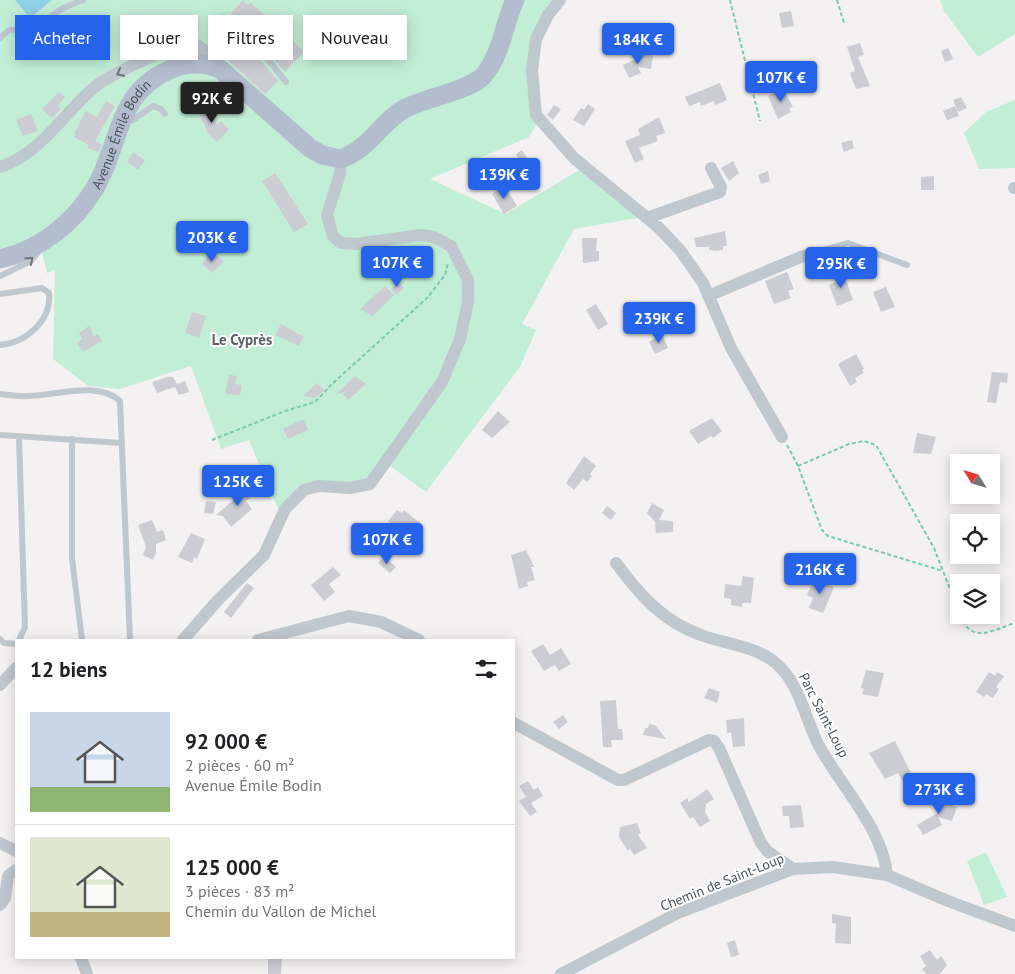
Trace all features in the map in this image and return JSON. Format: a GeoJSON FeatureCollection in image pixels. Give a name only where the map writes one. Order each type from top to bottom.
{"type":"FeatureCollection","features":[{"type":"Feature","properties":{"kind":"main road"},"geometry":{"type":"LineString","coordinates":[[204,54],[310,148],[322,155],[341,160],[368,144],[403,109],[417,102],[469,85],[482,78],[498,55],[508,14],[515,0]]}},
{"type":"Feature","properties":{"kind":"main road","name":"Avenue Émile Bodin"},"geometry":{"type":"LineString","coordinates":[[0,259],[15,255],[54,236],[78,213],[96,187],[121,122],[138,90],[156,75],[204,54]]}},
{"type":"Feature","properties":{"kind":"street"},"geometry":{"type":"LineString","coordinates":[[560,0],[548,15],[536,39],[532,70],[536,114],[574,158],[647,218],[680,250],[703,283],[730,348],[782,437]]}},
{"type":"Feature","properties":{"kind":"street"},"geometry":{"type":"LineString","coordinates":[[0,167],[24,156],[98,84],[146,59],[188,44],[204,54]]}},
{"type":"Feature","properties":{"kind":"street"},"geometry":{"type":"LineString","coordinates":[[184,639],[218,600],[264,555],[285,510],[304,490],[319,486],[350,488],[370,484],[442,382],[460,340],[468,302],[468,280],[451,246],[434,237],[421,234],[356,244],[341,243],[333,236],[329,228],[327,215],[340,174],[341,160]]}},
{"type":"Feature","properties":{"kind":"street"},"geometry":{"type":"LineString","coordinates":[[647,218],[716,195],[721,187],[711,168]]}},
{"type":"Feature","properties":{"kind":"street"},"geometry":{"type":"LineString","coordinates":[[708,296],[803,256]]}},
{"type":"Feature","properties":{"kind":"street","name":"Parc Saint-Loup"},"geometry":{"type":"LineString","coordinates":[[616,562],[638,593],[662,614],[700,635],[759,652],[773,661],[789,676],[818,743],[876,839],[886,860],[887,875]]}},
{"type":"Feature","properties":{"kind":"street"},"geometry":{"type":"LineString","coordinates":[[262,639],[349,616],[381,622],[417,639]]}},
{"type":"Feature","properties":{"kind":"street"},"geometry":{"type":"LineString","coordinates":[[0,685],[15,665]]}},
{"type":"Feature","properties":{"kind":"street"},"geometry":{"type":"LineString","coordinates":[[515,724],[618,780],[624,780],[709,740],[714,741],[717,743],[761,843],[767,850],[793,869]]}},
{"type":"Feature","properties":{"kind":"street"},"geometry":{"type":"LineString","coordinates":[[0,843],[15,850]]}},
{"type":"Feature","properties":{"kind":"street","name":"Chemin de Saint-Loup"},"geometry":{"type":"LineString","coordinates":[[561,974],[678,913],[793,869],[833,867],[887,875],[992,919],[1015,926]]}},
{"type":"Feature","properties":{"kind":"street"},"geometry":{"type":"LineString","coordinates":[[0,905],[5,898],[8,876],[15,871]]}},
{"type":"Feature","properties":{"kind":"street"},"geometry":{"type":"LineString","coordinates":[[81,959],[87,974]]}},
{"type":"Feature","properties":{"kind":"lane"},"geometry":{"type":"LineString","coordinates":[[0,38],[10,30],[32,29],[63,8],[83,0]]}},
{"type":"Feature","properties":{"kind":"lane"},"geometry":{"type":"LineString","coordinates":[[204,54],[223,39],[233,37],[250,40],[266,54],[286,82]]}},
{"type":"Feature","properties":{"kind":"lane"},"geometry":{"type":"LineString","coordinates":[[121,122],[133,120],[153,106],[161,109],[165,114]]}},
{"type":"Feature","properties":{"kind":"lane"},"geometry":{"type":"LineString","coordinates":[[0,276],[31,261],[54,236]]}},
{"type":"Feature","properties":{"kind":"lane"},"geometry":{"type":"LineString","coordinates":[[803,256],[848,243],[907,265]]}},
{"type":"Feature","properties":{"kind":"lane"},"geometry":{"type":"LineString","coordinates":[[0,294],[42,288],[49,293],[50,302],[45,315],[31,332],[9,344],[0,345]]}},
{"type":"Feature","properties":{"kind":"lane"},"geometry":{"type":"LineString","coordinates":[[0,394],[28,396],[66,390],[113,394],[120,401],[130,639]]}},
{"type":"Feature","properties":{"kind":"lane"},"geometry":{"type":"LineString","coordinates":[[0,435],[122,443]]}},
{"type":"Feature","properties":{"kind":"lane"},"geometry":{"type":"LineString","coordinates":[[19,437],[25,627],[19,639]]}},
{"type":"Feature","properties":{"kind":"lane"},"geometry":{"type":"LineString","coordinates":[[72,439],[72,558],[82,639]]}},
{"type":"Feature","properties":{"kind":"lane"},"geometry":{"type":"LineString","coordinates":[[0,639],[4,643],[15,644]]}},
{"type":"Feature","properties":{"kind":"path"},"geometry":{"type":"LineString","coordinates":[[730,0],[760,121]]}},
{"type":"Feature","properties":{"kind":"path"},"geometry":{"type":"LineString","coordinates":[[837,0],[844,23]]}},
{"type":"Feature","properties":{"kind":"path"},"geometry":{"type":"LineString","coordinates":[[212,440],[285,411],[315,402],[332,383],[427,298],[445,275],[451,246]]}},
{"type":"Feature","properties":{"kind":"path"},"geometry":{"type":"LineString","coordinates":[[782,437],[798,466],[822,530],[828,536],[943,571]]}},
{"type":"Feature","properties":{"kind":"path"},"geometry":{"type":"LineString","coordinates":[[798,466],[849,444],[864,441],[876,446],[934,548],[950,589]]}},
{"type":"Feature","properties":{"kind":"path"},"geometry":{"type":"LineString","coordinates":[[964,624],[972,632],[980,634],[1015,623]]}},
{"type":"Feature","properties":{"kind":"green space"},"geometry":{"type":"Polygon","coordinates":[[[0,0],[554,0],[548,5],[533,34],[539,120],[529,137],[430,179],[506,214],[581,169],[643,217],[574,229],[522,324],[536,330],[520,367],[426,492],[386,463],[360,490],[311,488],[280,514],[249,440],[221,449],[191,366],[120,389],[88,386],[53,359],[55,270],[47,273],[41,249],[0,263],[0,0]]]}},
{"type":"Feature","properties":{"kind":"green space"},"geometry":{"type":"Polygon","coordinates":[[[940,0],[1015,0],[1015,34],[978,57],[944,11],[940,0]]]}},
{"type":"Feature","properties":{"kind":"green space"},"geometry":{"type":"Polygon","coordinates":[[[1015,100],[1015,168],[979,169],[964,133],[986,112],[1015,100]]]}},
{"type":"Feature","properties":{"kind":"green space"},"geometry":{"type":"Polygon","coordinates":[[[986,852],[1007,897],[984,905],[967,861],[986,852]]]}},
{"type":"Feature","properties":{"kind":"water"},"geometry":{"type":"Polygon","coordinates":[[[15,0],[52,0],[34,15],[28,15],[15,0]]]}},
{"type":"Feature","properties":{"kind":"building"},"geometry":{"type":"Polygon","coordinates":[[[243,0],[248,5],[250,2],[265,15],[230,15],[243,0]]]}},
{"type":"Feature","properties":{"kind":"building"},"geometry":{"type":"Polygon","coordinates":[[[791,11],[794,26],[782,28],[779,13],[791,11]]]}},
{"type":"Feature","properties":{"kind":"building"},"geometry":{"type":"Polygon","coordinates":[[[293,41],[303,53],[285,72],[275,60],[293,60],[293,41]]]}},
{"type":"Feature","properties":{"kind":"building"},"geometry":{"type":"Polygon","coordinates":[[[860,43],[864,55],[858,57],[870,86],[856,89],[850,73],[855,71],[847,47],[860,43]]]}},
{"type":"Feature","properties":{"kind":"building"},"geometry":{"type":"Polygon","coordinates":[[[948,48],[953,59],[945,62],[941,51],[948,48]]]}},
{"type":"Feature","properties":{"kind":"building"},"geometry":{"type":"Polygon","coordinates":[[[640,54],[653,56],[651,69],[638,67],[641,73],[629,78],[623,65],[639,58],[640,54]]]}},
{"type":"Feature","properties":{"kind":"building"},"geometry":{"type":"Polygon","coordinates":[[[228,60],[260,60],[278,81],[265,94],[228,60]]]}},
{"type":"Feature","properties":{"kind":"building"},"geometry":{"type":"Polygon","coordinates":[[[720,83],[727,100],[715,105],[714,101],[701,106],[700,102],[689,106],[685,97],[720,83]]]}},
{"type":"Feature","properties":{"kind":"building"},"geometry":{"type":"Polygon","coordinates":[[[783,88],[793,107],[789,108],[791,112],[778,119],[768,96],[783,88]]]}},
{"type":"Feature","properties":{"kind":"building"},"geometry":{"type":"Polygon","coordinates":[[[59,92],[65,97],[58,106],[61,109],[52,118],[42,109],[59,92]]]}},
{"type":"Feature","properties":{"kind":"building"},"geometry":{"type":"Polygon","coordinates":[[[961,97],[967,108],[958,112],[953,100],[961,97]]]}},
{"type":"Feature","properties":{"kind":"building"},"geometry":{"type":"Polygon","coordinates":[[[106,101],[115,106],[95,141],[102,144],[99,152],[87,148],[89,145],[74,137],[76,134],[74,133],[86,111],[97,117],[106,101]]]}},
{"type":"Feature","properties":{"kind":"building"},"geometry":{"type":"Polygon","coordinates":[[[208,104],[217,125],[221,121],[229,129],[217,142],[208,133],[197,110],[208,104]]]}},
{"type":"Feature","properties":{"kind":"building"},"geometry":{"type":"Polygon","coordinates":[[[588,104],[595,109],[584,126],[573,120],[581,108],[584,110],[588,104]]]}},
{"type":"Feature","properties":{"kind":"building"},"geometry":{"type":"Polygon","coordinates":[[[554,105],[561,109],[553,120],[547,115],[554,105]]]}},
{"type":"Feature","properties":{"kind":"building"},"geometry":{"type":"Polygon","coordinates":[[[955,106],[959,116],[947,120],[943,111],[955,106]]]}},
{"type":"Feature","properties":{"kind":"building"},"geometry":{"type":"Polygon","coordinates":[[[31,114],[38,131],[23,136],[16,120],[31,114]]]}},
{"type":"Feature","properties":{"kind":"building"},"geometry":{"type":"Polygon","coordinates":[[[659,117],[665,133],[656,136],[658,141],[639,148],[644,159],[635,163],[625,141],[640,135],[638,129],[659,117]]]}},
{"type":"Feature","properties":{"kind":"building"},"geometry":{"type":"Polygon","coordinates":[[[852,140],[854,148],[844,152],[841,143],[852,140]]]}},
{"type":"Feature","properties":{"kind":"building"},"geometry":{"type":"Polygon","coordinates":[[[522,150],[534,170],[510,184],[503,172],[509,168],[507,164],[518,158],[516,154],[522,150]]]}},
{"type":"Feature","properties":{"kind":"building"},"geometry":{"type":"Polygon","coordinates":[[[133,152],[145,160],[138,170],[127,162],[133,152]]]}},
{"type":"Feature","properties":{"kind":"building"},"geometry":{"type":"Polygon","coordinates":[[[733,161],[739,173],[729,181],[721,168],[733,161]]]}},
{"type":"Feature","properties":{"kind":"building"},"geometry":{"type":"Polygon","coordinates":[[[768,171],[770,181],[761,184],[758,175],[768,171]]]}},
{"type":"Feature","properties":{"kind":"building"},"geometry":{"type":"Polygon","coordinates":[[[275,173],[308,224],[294,232],[262,181],[275,173]]]}},
{"type":"Feature","properties":{"kind":"building"},"geometry":{"type":"Polygon","coordinates":[[[934,176],[934,190],[921,190],[921,177],[934,176]]]}},
{"type":"Feature","properties":{"kind":"building"},"geometry":{"type":"Polygon","coordinates":[[[504,185],[517,206],[504,214],[492,194],[504,185]]]}},
{"type":"Feature","properties":{"kind":"building"},"geometry":{"type":"Polygon","coordinates":[[[725,231],[727,246],[723,246],[723,250],[715,251],[709,250],[709,247],[696,247],[694,238],[725,231]]]}},
{"type":"Feature","properties":{"kind":"building"},"geometry":{"type":"Polygon","coordinates":[[[582,238],[597,238],[596,251],[599,251],[599,261],[583,263],[582,238]]]}},
{"type":"Feature","properties":{"kind":"building"},"geometry":{"type":"Polygon","coordinates":[[[209,254],[212,256],[214,254],[224,261],[212,273],[202,264],[209,254]]]}},
{"type":"Feature","properties":{"kind":"building"},"geometry":{"type":"Polygon","coordinates":[[[787,272],[794,289],[788,291],[791,298],[774,304],[765,281],[787,272]]]}},
{"type":"Feature","properties":{"kind":"building"},"geometry":{"type":"Polygon","coordinates":[[[843,273],[854,277],[846,280],[853,300],[837,306],[829,285],[836,282],[833,277],[843,273]]]}},
{"type":"Feature","properties":{"kind":"building"},"geometry":{"type":"Polygon","coordinates":[[[398,282],[404,288],[396,295],[391,289],[398,282]]]}},
{"type":"Feature","properties":{"kind":"building"},"geometry":{"type":"Polygon","coordinates":[[[385,286],[394,295],[373,316],[360,309],[385,286]]]}},
{"type":"Feature","properties":{"kind":"building"},"geometry":{"type":"Polygon","coordinates":[[[886,287],[895,307],[881,312],[873,292],[886,287]]]}},
{"type":"Feature","properties":{"kind":"building"},"geometry":{"type":"Polygon","coordinates":[[[596,304],[608,324],[598,330],[586,310],[596,304]]]}},
{"type":"Feature","properties":{"kind":"building"},"geometry":{"type":"Polygon","coordinates":[[[192,312],[206,316],[199,338],[185,333],[192,312]]]}},
{"type":"Feature","properties":{"kind":"building"},"geometry":{"type":"Polygon","coordinates":[[[281,324],[304,337],[299,346],[275,335],[281,324]]]}},
{"type":"Feature","properties":{"kind":"building"},"geometry":{"type":"Polygon","coordinates":[[[89,326],[94,336],[98,334],[102,341],[83,352],[77,343],[82,339],[79,333],[89,326]]]}},
{"type":"Feature","properties":{"kind":"building"},"geometry":{"type":"Polygon","coordinates":[[[662,334],[668,348],[655,354],[649,342],[662,334]]]}},
{"type":"Feature","properties":{"kind":"building"},"geometry":{"type":"Polygon","coordinates":[[[856,354],[864,369],[862,370],[864,373],[855,378],[857,382],[850,386],[838,364],[856,354]]]}},
{"type":"Feature","properties":{"kind":"building"},"geometry":{"type":"Polygon","coordinates":[[[992,372],[1008,373],[1007,383],[1000,382],[996,403],[987,402],[992,372]]]}},
{"type":"Feature","properties":{"kind":"building"},"geometry":{"type":"Polygon","coordinates":[[[229,375],[237,376],[235,384],[242,385],[240,395],[225,394],[229,375]]]}},
{"type":"Feature","properties":{"kind":"building"},"geometry":{"type":"Polygon","coordinates":[[[355,376],[366,384],[348,400],[343,394],[346,392],[336,394],[355,376]]]}},
{"type":"Feature","properties":{"kind":"building"},"geometry":{"type":"Polygon","coordinates":[[[173,377],[177,384],[185,381],[189,392],[179,395],[175,387],[157,393],[152,382],[173,377]]]}},
{"type":"Feature","properties":{"kind":"building"},"geometry":{"type":"Polygon","coordinates":[[[317,383],[324,390],[315,398],[303,396],[317,383]]]}},
{"type":"Feature","properties":{"kind":"building"},"geometry":{"type":"Polygon","coordinates":[[[498,411],[510,422],[492,438],[482,430],[498,411]]]}},
{"type":"Feature","properties":{"kind":"building"},"geometry":{"type":"Polygon","coordinates":[[[712,418],[722,431],[713,438],[711,436],[698,444],[689,431],[712,418]]]}},
{"type":"Feature","properties":{"kind":"building"},"geometry":{"type":"Polygon","coordinates":[[[303,419],[308,430],[288,439],[283,429],[303,419]]]}},
{"type":"Feature","properties":{"kind":"building"},"geometry":{"type":"Polygon","coordinates":[[[917,433],[936,437],[931,454],[913,453],[917,433]]]}},
{"type":"Feature","properties":{"kind":"building"},"geometry":{"type":"Polygon","coordinates":[[[584,456],[596,466],[587,482],[583,479],[574,490],[566,483],[584,456]]]}},
{"type":"Feature","properties":{"kind":"building"},"geometry":{"type":"Polygon","coordinates":[[[252,484],[258,492],[246,501],[252,509],[231,527],[223,516],[216,515],[252,484]]]}},
{"type":"Feature","properties":{"kind":"building"},"geometry":{"type":"Polygon","coordinates":[[[206,501],[216,502],[213,514],[204,513],[206,501]]]}},
{"type":"Feature","properties":{"kind":"building"},"geometry":{"type":"Polygon","coordinates":[[[652,503],[664,510],[659,520],[673,521],[673,532],[656,533],[655,522],[647,513],[652,503]]]}},
{"type":"Feature","properties":{"kind":"building"},"geometry":{"type":"Polygon","coordinates":[[[607,506],[616,513],[611,520],[602,513],[607,506]]]}},
{"type":"Feature","properties":{"kind":"building"},"geometry":{"type":"Polygon","coordinates":[[[397,510],[402,513],[404,510],[420,523],[407,535],[388,521],[397,510]]]}},
{"type":"Feature","properties":{"kind":"building"},"geometry":{"type":"Polygon","coordinates":[[[152,520],[157,532],[163,530],[166,540],[156,544],[156,553],[153,560],[143,555],[146,547],[138,525],[152,520]]]}},
{"type":"Feature","properties":{"kind":"building"},"geometry":{"type":"Polygon","coordinates":[[[191,533],[205,539],[197,559],[194,557],[192,563],[178,557],[191,533]]]}},
{"type":"Feature","properties":{"kind":"building"},"geometry":{"type":"Polygon","coordinates":[[[526,550],[534,567],[531,567],[535,580],[527,582],[528,586],[519,589],[511,555],[526,550]]]}},
{"type":"Feature","properties":{"kind":"building"},"geometry":{"type":"Polygon","coordinates":[[[384,557],[396,567],[390,573],[378,563],[384,557]]]}},
{"type":"Feature","properties":{"kind":"building"},"geometry":{"type":"Polygon","coordinates":[[[333,567],[341,575],[329,584],[335,592],[324,601],[311,585],[333,567]]]}},
{"type":"Feature","properties":{"kind":"building"},"geometry":{"type":"Polygon","coordinates":[[[743,576],[754,578],[751,603],[742,603],[742,607],[731,605],[731,599],[724,598],[725,584],[741,586],[743,576]]]}},
{"type":"Feature","properties":{"kind":"building"},"geometry":{"type":"Polygon","coordinates":[[[814,579],[834,587],[823,613],[809,608],[813,598],[807,595],[814,579]]]}},
{"type":"Feature","properties":{"kind":"building"},"geometry":{"type":"Polygon","coordinates":[[[247,583],[254,588],[231,618],[224,612],[247,583]]]}},
{"type":"Feature","properties":{"kind":"building"},"geometry":{"type":"Polygon","coordinates":[[[543,644],[550,655],[561,648],[571,664],[559,671],[555,665],[544,671],[531,651],[543,644]]]}},
{"type":"Feature","properties":{"kind":"building"},"geometry":{"type":"Polygon","coordinates":[[[866,670],[884,673],[878,697],[862,694],[864,689],[861,688],[866,670]]]}},
{"type":"Feature","properties":{"kind":"building"},"geometry":{"type":"Polygon","coordinates":[[[989,672],[995,676],[997,672],[1004,676],[996,687],[999,689],[993,698],[986,694],[984,697],[976,692],[989,672]]]}},
{"type":"Feature","properties":{"kind":"building"},"geometry":{"type":"Polygon","coordinates":[[[709,688],[720,692],[717,703],[704,698],[709,688]]]}},
{"type":"Feature","properties":{"kind":"building"},"geometry":{"type":"Polygon","coordinates":[[[616,700],[618,729],[622,729],[623,740],[611,740],[612,747],[603,747],[600,701],[616,700]]]}},
{"type":"Feature","properties":{"kind":"building"},"geometry":{"type":"Polygon","coordinates":[[[563,715],[568,722],[559,729],[553,722],[563,715]]]}},
{"type":"Feature","properties":{"kind":"building"},"geometry":{"type":"Polygon","coordinates":[[[744,718],[745,746],[733,747],[731,733],[727,733],[726,720],[744,718]]]}},
{"type":"Feature","properties":{"kind":"building"},"geometry":{"type":"Polygon","coordinates":[[[649,724],[655,725],[666,739],[643,735],[645,728],[648,728],[649,724]]]}},
{"type":"Feature","properties":{"kind":"building"},"geometry":{"type":"Polygon","coordinates":[[[895,741],[913,777],[903,782],[898,773],[885,779],[869,753],[895,741]]]}},
{"type":"Feature","properties":{"kind":"building"},"geometry":{"type":"Polygon","coordinates":[[[528,781],[534,790],[538,787],[543,796],[531,803],[537,812],[530,816],[519,801],[526,797],[519,786],[528,781]]]}},
{"type":"Feature","properties":{"kind":"building"},"geometry":{"type":"Polygon","coordinates":[[[707,789],[714,799],[706,804],[705,812],[710,821],[700,827],[693,817],[690,819],[680,803],[687,798],[689,802],[707,789]]]}},
{"type":"Feature","properties":{"kind":"building"},"geometry":{"type":"Polygon","coordinates":[[[944,792],[949,804],[957,807],[952,821],[938,817],[942,825],[923,835],[917,825],[941,811],[935,798],[944,792]]]}},
{"type":"Feature","properties":{"kind":"building"},"geometry":{"type":"Polygon","coordinates":[[[801,805],[804,827],[790,828],[789,816],[783,816],[782,806],[801,805]]]}},
{"type":"Feature","properties":{"kind":"building"},"geometry":{"type":"Polygon","coordinates":[[[637,823],[641,833],[638,835],[647,848],[634,855],[630,849],[628,851],[619,837],[620,827],[637,823]]]}},
{"type":"Feature","properties":{"kind":"building"},"geometry":{"type":"Polygon","coordinates":[[[832,914],[851,917],[851,944],[835,943],[836,923],[832,923],[832,914]]]}},
{"type":"Feature","properties":{"kind":"building"},"geometry":{"type":"Polygon","coordinates":[[[735,940],[739,955],[731,957],[727,943],[735,940]]]}},
{"type":"Feature","properties":{"kind":"building"},"geometry":{"type":"Polygon","coordinates":[[[930,950],[937,960],[941,956],[947,965],[940,974],[926,974],[922,969],[926,966],[920,956],[930,950]]]}},
{"type":"Feature","properties":{"kind":"building"},"geometry":{"type":"Polygon","coordinates":[[[268,959],[282,959],[281,974],[268,974],[268,959]]]}},
{"type":"Feature","properties":{"kind":"district","name":"Le Cyprès"},"geometry":{"type":"Point","coordinates":[242,340]}}]}
